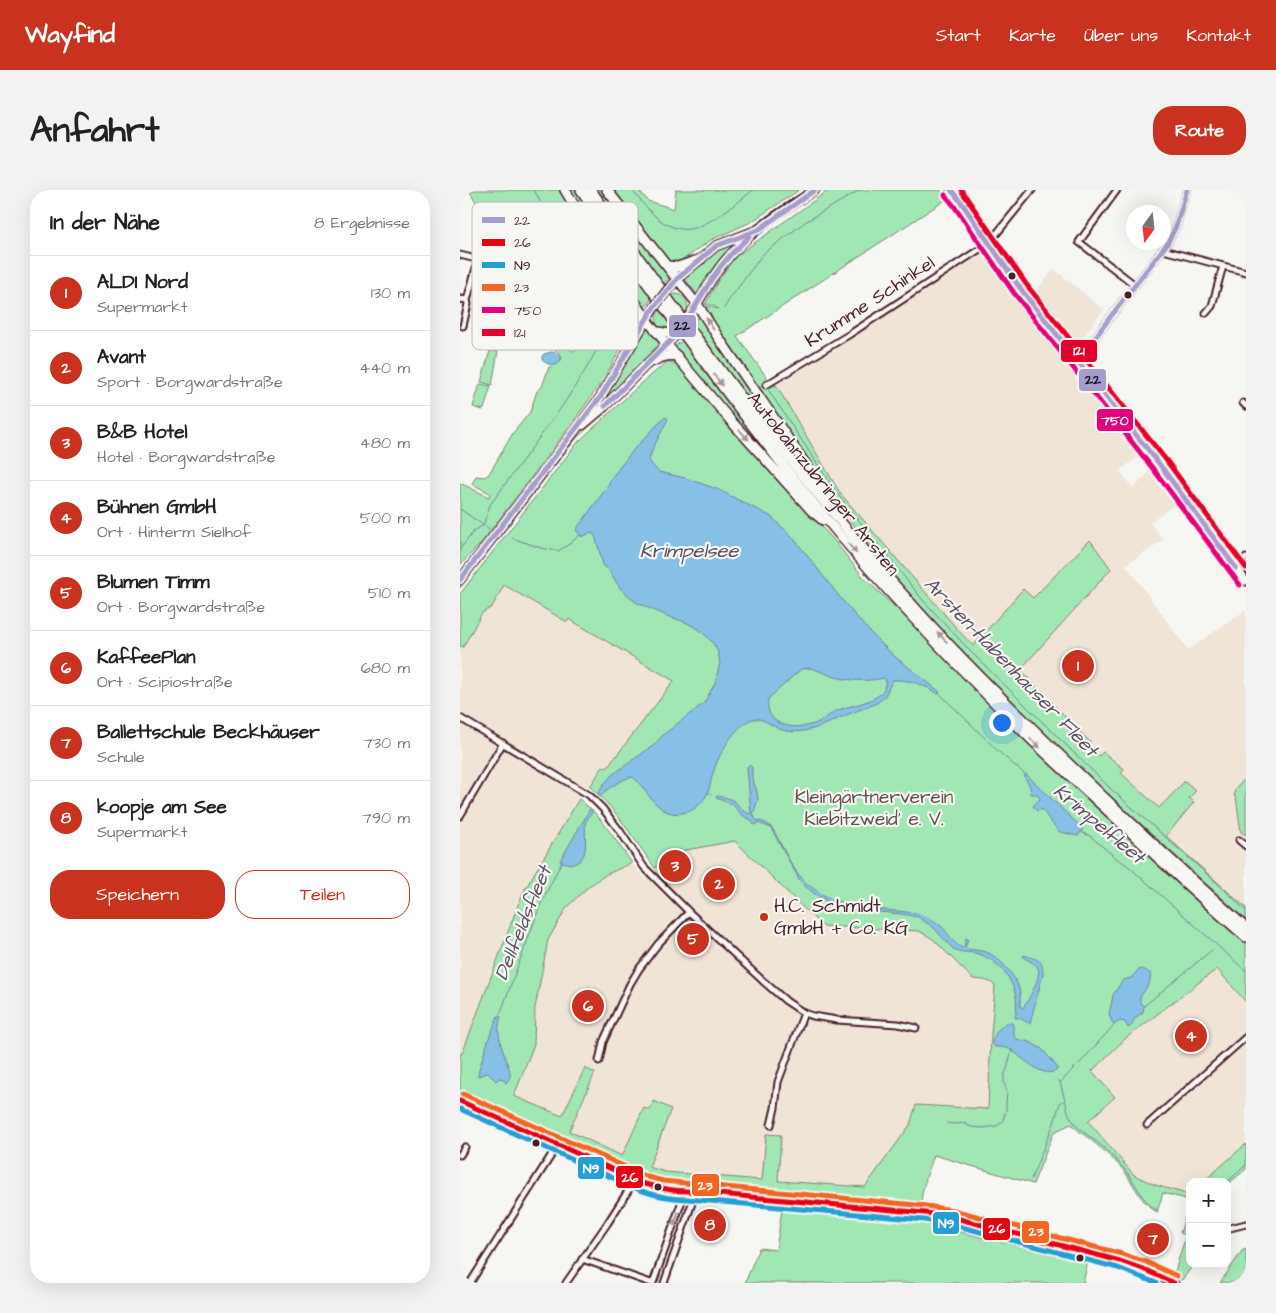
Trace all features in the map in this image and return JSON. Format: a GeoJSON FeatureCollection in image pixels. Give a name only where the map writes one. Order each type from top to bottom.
{"type":"FeatureCollection","features":[{"type":"Feature","properties":{"kind":"highway"},"geometry":{"type":"LineString","coordinates":[[565,190],[573,202]]}},
{"type":"Feature","properties":{"kind":"highway","name":"Autobahnzubringer Arsten"},"geometry":{"type":"LineString","coordinates":[[581,190],[589,202]]}},
{"type":"Feature","properties":{"kind":"highway","name":"Autobahnzubringer Arsten"},"geometry":{"type":"LineString","coordinates":[[591,190],[599,202]]}},
{"type":"Feature","properties":{"kind":"highway"},"geometry":{"type":"LineString","coordinates":[[607,190],[616,202]]}},
{"type":"Feature","properties":{"kind":"highway"},"geometry":{"type":"LineString","coordinates":[[638,229],[677,279]]}},
{"type":"Feature","properties":{"kind":"highway","name":"Autobahnzubringer Arsten"},"geometry":{"type":"LineString","coordinates":[[638,257],[708,354],[842,530],[968,665],[1080,776],[1246,928]]}},
{"type":"Feature","properties":{"kind":"highway"},"geometry":{"type":"LineString","coordinates":[[667,266],[678,267],[701,258]]}},
{"type":"Feature","properties":{"kind":"highway","name":"Autobahnzubringer Arsten"},"geometry":{"type":"LineString","coordinates":[[638,272],[775,454],[842,530],[940,648],[1032,740],[1246,937]]}},
{"type":"Feature","properties":{"kind":"highway"},"geometry":{"type":"LineString","coordinates":[[697,304],[836,508],[842,530]]}},
{"type":"Feature","properties":{"kind":"highway"},"geometry":{"type":"LineString","coordinates":[[638,306],[646,319]]}},
{"type":"Feature","properties":{"kind":"highway"},"geometry":{"type":"LineString","coordinates":[[667,345],[812,511],[842,530]]}},
{"type":"Feature","properties":{"kind":"highway"},"geometry":{"type":"LineString","coordinates":[[644,366],[658,356],[677,356]]}},
{"type":"Feature","properties":{"kind":"main road"},"geometry":{"type":"LineString","coordinates":[[638,334],[655,306],[677,279],[697,304],[658,356]]}},
{"type":"Feature","properties":{"kind":"main road"},"geometry":{"type":"LineString","coordinates":[[669,290],[689,294]]}},
{"type":"Feature","properties":{"kind":"main road"},"geometry":{"type":"LineString","coordinates":[[646,319],[667,345]]}},
{"type":"Feature","properties":{"kind":"main road"},"geometry":{"type":"LineString","coordinates":[[655,331],[674,334]]}},
{"type":"Feature","properties":{"kind":"main road"},"geometry":{"type":"LineString","coordinates":[[460,580],[601,396],[629,350]]}},
{"type":"Feature","properties":{"kind":"main road"},"geometry":{"type":"LineString","coordinates":[[574,432],[602,409],[644,366]]}},
{"type":"Feature","properties":{"kind":"street"},"geometry":{"type":"LineString","coordinates":[[697,304],[711,280],[731,254],[758,230],[815,190]]}},
{"type":"Feature","properties":{"kind":"street"},"geometry":{"type":"LineString","coordinates":[[951,190],[1029,300],[1155,459],[1246,581]]}},
{"type":"Feature","properties":{"kind":"street","name":"Krumme Schinkel"},"geometry":{"type":"LineString","coordinates":[[766,385],[850,334],[989,243],[1032,190]]}},
{"type":"Feature","properties":{"kind":"street"},"geometry":{"type":"LineString","coordinates":[[1117,190],[1079,242],[1135,286]]}},
{"type":"Feature","properties":{"kind":"street"},"geometry":{"type":"LineString","coordinates":[[1171,237],[1187,190]]}},
{"type":"Feature","properties":{"kind":"street"},"geometry":{"type":"LineString","coordinates":[[677,279],[716,246],[758,230]]}},
{"type":"Feature","properties":{"kind":"street"},"geometry":{"type":"LineString","coordinates":[[1078,361],[1163,250],[1246,272]]}},
{"type":"Feature","properties":{"kind":"street"},"geometry":{"type":"LineString","coordinates":[[1206,313],[1212,306],[1223,266]]}},
{"type":"Feature","properties":{"kind":"street"},"geometry":{"type":"LineString","coordinates":[[463,326],[472,282]]}},
{"type":"Feature","properties":{"kind":"street"},"geometry":{"type":"LineString","coordinates":[[460,299],[467,300]]}},
{"type":"Feature","properties":{"kind":"street"},"geometry":{"type":"LineString","coordinates":[[1236,568],[1246,558]]}},
{"type":"Feature","properties":{"kind":"street"},"geometry":{"type":"LineString","coordinates":[[460,718],[590,796],[620,831],[644,867],[689,912],[786,1001],[804,1013],[838,1020],[898,1024],[916,1028]]}},
{"type":"Feature","properties":{"kind":"street"},"geometry":{"type":"LineString","coordinates":[[460,816],[503,743]]}},
{"type":"Feature","properties":{"kind":"street"},"geometry":{"type":"LineString","coordinates":[[1239,840],[1246,846]]}},
{"type":"Feature","properties":{"kind":"street"},"geometry":{"type":"LineString","coordinates":[[599,1061],[603,1042],[638,969],[658,944],[689,912]]}},
{"type":"Feature","properties":{"kind":"street"},"geometry":{"type":"LineString","coordinates":[[771,1125],[776,1108],[778,1082],[804,1013]]}},
{"type":"Feature","properties":{"kind":"street"},"geometry":{"type":"LineString","coordinates":[[1147,1125],[1246,1037]]}},
{"type":"Feature","properties":{"kind":"street"},"geometry":{"type":"LineString","coordinates":[[460,1101],[634,1180],[674,1192],[687,1191],[952,1217],[1120,1261],[1174,1283]]}},
{"type":"Feature","properties":{"kind":"street"},"geometry":{"type":"LineString","coordinates":[[470,1283],[554,1151],[556,1144]]}},
{"type":"Feature","properties":{"kind":"street"},"geometry":{"type":"LineString","coordinates":[[460,1155],[465,1147]]}},
{"type":"Feature","properties":{"kind":"street"},"geometry":{"type":"LineString","coordinates":[[566,1283],[607,1224],[634,1180]]}},
{"type":"Feature","properties":{"kind":"street"},"geometry":{"type":"LineString","coordinates":[[582,1259],[652,1283],[687,1191]]}},
{"type":"Feature","properties":{"kind":"street"},"geometry":{"type":"LineString","coordinates":[[664,1283],[696,1192]]}},
{"type":"Feature","properties":{"kind":"street"},"geometry":{"type":"LineString","coordinates":[[1231,1228],[1246,1224]]}},
{"type":"Feature","properties":{"kind":"street"},"geometry":{"type":"LineString","coordinates":[[666,1248],[675,1251]]}},
{"type":"Feature","properties":{"kind":"shaded area"},"geometry":{"type":"Polygon","coordinates":[[[982,253],[1138,457],[1119,471],[1134,488],[1149,472],[1174,505],[1150,522],[1163,540],[1126,565],[1188,650],[1246,610],[1246,777],[1235,790],[1234,796],[1236,797],[1241,832],[1246,835],[1246,908],[1166,836],[1194,802],[1189,798],[1196,790],[1185,781],[1159,808],[1121,772],[1124,770],[1103,752],[1099,756],[1088,746],[1089,742],[1020,670],[1111,569],[1090,540],[1032,599],[1023,590],[973,646],[840,493],[776,385],[982,253]]]}},
{"type":"Feature","properties":{"kind":"shaded area"},"geometry":{"type":"Polygon","coordinates":[[[1054,269],[1104,310],[1076,346],[1033,295],[1054,269]]]}},
{"type":"Feature","properties":{"kind":"shaded area"},"geometry":{"type":"Polygon","coordinates":[[[504,585],[567,622],[569,619],[674,681],[607,769],[602,766],[590,787],[579,799],[525,889],[462,1054],[460,1053],[460,646],[463,647],[482,613],[492,607],[504,585]]]}},
{"type":"Feature","properties":{"kind":"shaded area"},"geometry":{"type":"Polygon","coordinates":[[[735,840],[822,926],[919,931],[933,939],[973,979],[992,982],[995,986],[988,1109],[916,1105],[910,1125],[865,1187],[778,1181],[781,1135],[766,1134],[762,1180],[665,1172],[649,1167],[569,1132],[595,1073],[585,1068],[562,1116],[514,1096],[534,1044],[535,1008],[548,940],[567,907],[589,886],[607,874],[632,863],[645,878],[670,853],[735,840]]]}},
{"type":"Feature","properties":{"kind":"shaded area"},"geometry":{"type":"Polygon","coordinates":[[[1217,966],[1246,1001],[1246,1144],[1208,1178],[1186,1178],[1186,1194],[1155,1185],[1134,1175],[1088,1121],[1115,1097],[1091,1071],[1126,1038],[1217,966]]]}},
{"type":"Feature","properties":{"kind":"green space"},"geometry":{"type":"Polygon","coordinates":[[[469,190],[560,190],[568,202],[476,202],[469,190]]]}},
{"type":"Feature","properties":{"kind":"green space"},"geometry":{"type":"Polygon","coordinates":[[[569,190],[577,190],[585,202],[577,202],[569,190]]]}},
{"type":"Feature","properties":{"kind":"green space"},"geometry":{"type":"Polygon","coordinates":[[[596,190],[604,190],[613,202],[604,202],[596,190]]]}},
{"type":"Feature","properties":{"kind":"green space"},"geometry":{"type":"Polygon","coordinates":[[[614,190],[638,190],[648,201],[674,209],[676,190],[799,190],[751,222],[711,240],[684,259],[672,264],[638,221],[638,202],[623,202],[614,190]]]}},
{"type":"Feature","properties":{"kind":"green space"},"geometry":{"type":"Polygon","coordinates":[[[829,190],[940,190],[947,199],[737,336],[773,386],[776,385],[840,493],[973,646],[1023,589],[1033,598],[1090,540],[1111,569],[1020,670],[1090,742],[1088,746],[1099,756],[1103,752],[1124,769],[1121,773],[1159,808],[1185,781],[1196,791],[1189,798],[1194,802],[1166,836],[1246,908],[1246,920],[1072,761],[966,655],[908,593],[858,531],[707,314],[706,306],[718,309],[705,304],[719,279],[736,256],[829,190]]]}},
{"type":"Feature","properties":{"kind":"green space"},"geometry":{"type":"Polygon","coordinates":[[[638,234],[671,276],[662,286],[638,251],[638,234]]]}},
{"type":"Feature","properties":{"kind":"green space"},"geometry":{"type":"Polygon","coordinates":[[[736,241],[698,295],[684,278],[717,249],[736,241]]]}},
{"type":"Feature","properties":{"kind":"green space"},"geometry":{"type":"Polygon","coordinates":[[[638,278],[652,298],[644,309],[638,299],[638,278]]]}},
{"type":"Feature","properties":{"kind":"green space"},"geometry":{"type":"Polygon","coordinates":[[[671,295],[684,297],[686,300],[688,306],[686,314],[671,295]]]}},
{"type":"Feature","properties":{"kind":"green space"},"geometry":{"type":"Polygon","coordinates":[[[659,310],[673,329],[658,327],[656,319],[659,310]]]}},
{"type":"Feature","properties":{"kind":"green space"},"geometry":{"type":"Polygon","coordinates":[[[699,315],[807,473],[805,474],[692,326],[699,315]]]}},
{"type":"Feature","properties":{"kind":"green space"},"geometry":{"type":"Polygon","coordinates":[[[647,323],[663,344],[611,396],[592,412],[630,353],[633,350],[638,350],[638,340],[647,323]]]}},
{"type":"Feature","properties":{"kind":"green space"},"geometry":{"type":"Polygon","coordinates":[[[683,339],[791,480],[789,482],[673,349],[683,339]]]}},
{"type":"Feature","properties":{"kind":"green space"},"geometry":{"type":"Polygon","coordinates":[[[555,350],[620,350],[605,377],[568,429],[481,543],[460,565],[460,483],[489,497],[490,493],[472,484],[476,476],[485,477],[489,474],[513,433],[530,412],[537,391],[542,387],[549,367],[560,362],[562,358],[555,350]]]}},
{"type":"Feature","properties":{"kind":"green space"},"geometry":{"type":"Polygon","coordinates":[[[490,351],[498,351],[492,385],[481,382],[490,351]]]}},
{"type":"Feature","properties":{"kind":"green space","name":"Kleingärtnerverein Kiebitzweid' e. V."},"geometry":{"type":"Polygon","coordinates":[[[668,361],[677,365],[750,449],[832,538],[864,578],[908,619],[975,689],[1074,786],[1246,943],[1246,1002],[1217,969],[1126,1038],[1092,1071],[1115,1097],[1088,1121],[1134,1175],[1155,1185],[1186,1194],[1186,1199],[1163,1193],[1157,1212],[1152,1209],[1144,1202],[1118,1164],[1071,1124],[1054,1132],[1033,1184],[934,1155],[923,1189],[921,1210],[765,1197],[765,1194],[756,1193],[755,1196],[730,1193],[717,1188],[656,1179],[619,1170],[460,1097],[460,1053],[462,1054],[518,905],[525,889],[579,799],[605,825],[632,863],[607,874],[589,886],[567,907],[548,940],[535,1008],[534,1044],[514,1096],[562,1116],[585,1068],[595,1073],[569,1131],[622,1156],[644,1108],[650,1110],[654,1101],[671,1109],[649,1167],[665,1172],[762,1180],[766,1134],[781,1135],[778,1181],[865,1187],[910,1125],[916,1105],[988,1109],[995,986],[993,984],[985,980],[973,979],[933,939],[919,931],[822,926],[735,841],[670,853],[655,868],[618,816],[590,787],[603,766],[607,768],[674,681],[569,619],[567,622],[504,585],[492,607],[482,613],[463,647],[460,646],[460,594],[578,442],[668,361]]]}},
{"type":"Feature","properties":{"kind":"green space"},"geometry":{"type":"Polygon","coordinates":[[[480,384],[491,386],[483,410],[473,407],[480,384]]]}},
{"type":"Feature","properties":{"kind":"green space"},"geometry":{"type":"Polygon","coordinates":[[[632,385],[577,438],[460,588],[460,584],[577,434],[632,385]]]}},
{"type":"Feature","properties":{"kind":"green space"},"geometry":{"type":"Polygon","coordinates":[[[1246,777],[1246,835],[1241,832],[1236,797],[1234,796],[1235,790],[1246,777]]]}},
{"type":"Feature","properties":{"kind":"green space"},"geometry":{"type":"Polygon","coordinates":[[[1246,1144],[1246,1169],[1231,1182],[1231,1178],[1208,1178],[1246,1144]]]}},
{"type":"Feature","properties":{"kind":"green space"},"geometry":{"type":"Polygon","coordinates":[[[782,1210],[927,1224],[1075,1260],[1089,1257],[1083,1283],[745,1283],[759,1248],[776,1250],[782,1210]]]}},
{"type":"Feature","properties":{"kind":"green space"},"geometry":{"type":"Polygon","coordinates":[[[1186,1214],[1186,1235],[1180,1233],[1186,1214]]]}},
{"type":"Feature","properties":{"kind":"green space"},"geometry":{"type":"Polygon","coordinates":[[[1186,1235],[1186,1268],[1191,1268],[1182,1280],[1174,1275],[1186,1235]]]}},
{"type":"Feature","properties":{"kind":"green space"},"geometry":{"type":"Polygon","coordinates":[[[1246,1249],[1246,1283],[1220,1283],[1231,1268],[1242,1251],[1246,1249]]]}},
{"type":"Feature","properties":{"kind":"water"},"geometry":{"type":"Polygon","coordinates":[[[551,352],[558,354],[561,358],[561,360],[552,365],[542,360],[544,354],[551,352]]]}},
{"type":"Feature","properties":{"kind":"water","name":"Krimpelsee"},"geometry":{"type":"Polygon","coordinates":[[[665,417],[668,419],[649,460],[653,466],[659,472],[685,478],[717,489],[770,516],[792,536],[868,630],[893,655],[940,692],[938,694],[917,683],[893,680],[884,697],[876,703],[813,729],[795,732],[786,731],[761,719],[751,720],[735,732],[722,751],[704,799],[698,806],[687,812],[674,813],[666,811],[654,802],[633,777],[615,784],[600,797],[598,795],[603,785],[612,775],[654,745],[663,735],[704,703],[715,683],[720,663],[718,652],[713,643],[700,630],[637,603],[620,588],[609,570],[603,565],[595,535],[590,533],[582,537],[576,530],[608,486],[612,477],[635,448],[665,417]],[[810,668],[801,669],[768,699],[768,709],[771,717],[777,722],[793,727],[819,722],[836,711],[869,701],[880,694],[884,689],[886,681],[884,678],[842,679],[810,668]]]}},
{"type":"Feature","properties":{"kind":"water"},"geometry":{"type":"Polygon","coordinates":[[[749,765],[752,767],[752,777],[757,792],[758,800],[753,814],[756,820],[766,823],[772,828],[795,870],[810,886],[823,895],[838,901],[868,908],[923,915],[939,925],[962,948],[966,938],[968,939],[966,949],[984,951],[991,954],[1009,971],[1018,986],[1020,1006],[1023,1008],[1034,988],[1039,972],[1035,965],[1023,957],[1024,955],[1038,960],[1042,965],[1043,974],[1030,1023],[1015,1018],[1017,1008],[1014,988],[1004,971],[988,958],[952,948],[933,927],[918,917],[847,909],[828,902],[805,886],[799,879],[771,828],[758,823],[754,825],[751,820],[742,815],[732,804],[716,798],[717,796],[730,799],[745,812],[751,814],[747,767],[749,765]]]}},
{"type":"Feature","properties":{"kind":"water","name":"Krimpelfleet"},"geometry":{"type":"Polygon","coordinates":[[[1026,774],[1083,829],[1078,836],[1060,832],[1042,809],[1037,811],[1033,806],[1040,799],[1037,794],[1031,794],[1030,786],[1024,776],[1026,774]]]}},
{"type":"Feature","properties":{"kind":"water"},"geometry":{"type":"Polygon","coordinates":[[[590,809],[593,811],[586,821],[586,844],[581,860],[574,864],[560,861],[590,809]]]}},
{"type":"Feature","properties":{"kind":"water"},"geometry":{"type":"Polygon","coordinates":[[[1143,969],[1151,974],[1149,984],[1140,997],[1140,1003],[1144,1006],[1143,1012],[1135,1018],[1128,1028],[1125,1022],[1120,1021],[1115,1024],[1112,1022],[1109,1014],[1113,995],[1123,980],[1131,978],[1138,970],[1143,969]]]}},
{"type":"Feature","properties":{"kind":"water"},"geometry":{"type":"Polygon","coordinates":[[[498,1016],[501,1017],[499,1038],[510,1072],[510,1077],[506,1083],[499,1078],[496,1081],[488,1073],[478,1076],[489,1038],[498,1016]]]}},
{"type":"Feature","properties":{"kind":"water"},"geometry":{"type":"Polygon","coordinates":[[[1006,1023],[1012,1023],[1014,1036],[1017,1039],[1030,1042],[1042,1049],[1057,1067],[1057,1070],[1045,1072],[1039,1070],[1011,1050],[995,1047],[992,1042],[994,1036],[1006,1023]]]}},
{"type":"Feature","properties":{"kind":"waterway"},"geometry":{"type":"LineString","coordinates":[[534,190],[541,202]]}},
{"type":"Feature","properties":{"kind":"waterway"},"geometry":{"type":"LineString","coordinates":[[632,190],[659,219],[667,225],[681,229],[698,227],[715,218],[753,190]]}},
{"type":"Feature","properties":{"kind":"waterway"},"geometry":{"type":"LineString","coordinates":[[723,310],[762,255],[805,222],[860,190]]}},
{"type":"Feature","properties":{"kind":"waterway"},"geometry":{"type":"LineString","coordinates":[[483,526],[490,505],[563,405],[597,350]]}},
{"type":"Feature","properties":{"kind":"waterway","name":"Arsten-Habenhauser Fleet"},"geometry":{"type":"LineString","coordinates":[[769,391],[836,492],[922,599],[970,651],[1111,789],[1224,889],[1246,911]]}},
{"type":"Feature","properties":{"kind":"waterway"},"geometry":{"type":"LineString","coordinates":[[460,509],[489,529]]}},
{"type":"Feature","properties":{"kind":"waterway"},"geometry":{"type":"LineString","coordinates":[[460,549],[474,531],[482,526]]}},
{"type":"Feature","properties":{"kind":"waterway"},"geometry":{"type":"LineString","coordinates":[[512,538],[541,548],[558,551],[580,535]]}},
{"type":"Feature","properties":{"kind":"waterway","name":"Krimpelfleet"},"geometry":{"type":"LineString","coordinates":[[939,693],[1000,753],[1026,775]]}},
{"type":"Feature","properties":{"kind":"waterway","name":"Krimpelfleet"},"geometry":{"type":"LineString","coordinates":[[1081,832],[1090,836],[1127,865],[1246,971]]}},
{"type":"Feature","properties":{"kind":"waterway","name":"Dellfeldsfleet"},"geometry":{"type":"LineString","coordinates":[[499,1017],[540,906],[562,861]]}},
{"type":"Feature","properties":{"kind":"waterway"},"geometry":{"type":"LineString","coordinates":[[1144,1006],[1212,950]]}},
{"type":"Feature","properties":{"kind":"waterway"},"geometry":{"type":"LineString","coordinates":[[1079,1064],[1115,1024]]}},
{"type":"Feature","properties":{"kind":"waterway"},"geometry":{"type":"LineString","coordinates":[[947,1123],[964,1123],[971,1127],[983,1128],[1000,1124],[1006,1110],[1007,1092],[1004,1075],[1012,1050]]}},
{"type":"Feature","properties":{"kind":"waterway"},"geometry":{"type":"LineString","coordinates":[[1061,1082],[1075,1067]]}},
{"type":"Feature","properties":{"kind":"waterway"},"geometry":{"type":"LineString","coordinates":[[1031,1179],[1054,1123],[1060,1103],[1065,1100],[1058,1080]]}},
{"type":"Feature","properties":{"kind":"waterway","name":"Krimpelfleet"},"geometry":{"type":"LineString","coordinates":[[1065,1100],[1071,1119],[1075,1124],[1115,1159],[1146,1200],[1158,1211]]}},
{"type":"Feature","properties":{"kind":"waterway","name":"Krimpelfleet"},"geometry":{"type":"LineString","coordinates":[[1231,1178],[1246,1165]]}},
{"type":"Feature","properties":{"kind":"transit line","name":"22"},"geometry":{"type":"LineString","coordinates":[[638,334],[652,310],[677,279],[716,246],[758,230],[815,190]]}},
{"type":"Feature","properties":{"kind":"transit line","name":"22"},"geometry":{"type":"LineString","coordinates":[[951,190],[1020,288],[1160,465],[1236,568]]}},
{"type":"Feature","properties":{"kind":"transit line","name":"121"},"geometry":{"type":"LineString","coordinates":[[961,190],[1026,284],[1166,460],[1246,568]]}},
{"type":"Feature","properties":{"kind":"transit line","name":"22"},"geometry":{"type":"LineString","coordinates":[[1078,361],[1167,244],[1176,226],[1187,190]]}},
{"type":"Feature","properties":{"kind":"transit line","name":"750"},"geometry":{"type":"LineString","coordinates":[[945,195],[1014,293],[1154,470],[1240,585]]}},
{"type":"Feature","properties":{"kind":"transit line","name":"22"},"geometry":{"type":"LineString","coordinates":[[605,406],[674,337],[721,266],[749,237]]}},
{"type":"Feature","properties":{"kind":"transit line","name":"22"},"geometry":{"type":"LineString","coordinates":[[460,580],[601,396],[628,350]]}},
{"type":"Feature","properties":{"kind":"transit line","name":"23"},"geometry":{"type":"LineString","coordinates":[[463,1094],[648,1177],[663,1181],[953,1210],[1122,1254],[1177,1276]]}},
{"type":"Feature","properties":{"kind":"transit line","name":"26"},"geometry":{"type":"LineString","coordinates":[[460,1101],[655,1187],[952,1217],[1120,1261],[1174,1283]]}},
{"type":"Feature","properties":{"kind":"transit line","name":"N9"},"geometry":{"type":"LineString","coordinates":[[460,1109],[642,1191],[664,1197],[924,1220],[950,1224],[1118,1268],[1156,1283]]}},
{"type":"Feature","properties":{"kind":"place","name":"ALDI Nord"},"geometry":{"type":"Point","coordinates":[1078,666]}},
{"type":"Feature","properties":{"kind":"place","name":"B&B Hotel"},"geometry":{"type":"Point","coordinates":[675,866]}},
{"type":"Feature","properties":{"kind":"place","name":"Avant"},"geometry":{"type":"Point","coordinates":[719,884]}},
{"type":"Feature","properties":{"kind":"place","name":"H.C. Schmidt GmbH + Co. KG"},"geometry":{"type":"Point","coordinates":[764,917]}},
{"type":"Feature","properties":{"kind":"place","name":"Blumen Timm"},"geometry":{"type":"Point","coordinates":[693,939]}},
{"type":"Feature","properties":{"kind":"place","name":"KaffeePlan"},"geometry":{"type":"Point","coordinates":[588,1006]}},
{"type":"Feature","properties":{"kind":"place","name":"Bühnen GmbH"},"geometry":{"type":"Point","coordinates":[1191,1036]}},
{"type":"Feature","properties":{"kind":"place","name":"koopje am See"},"geometry":{"type":"Point","coordinates":[710,1225]}},
{"type":"Feature","properties":{"kind":"place","name":"Ballettschule Beckhäuser"},"geometry":{"type":"Point","coordinates":[1153,1239]}}]}
